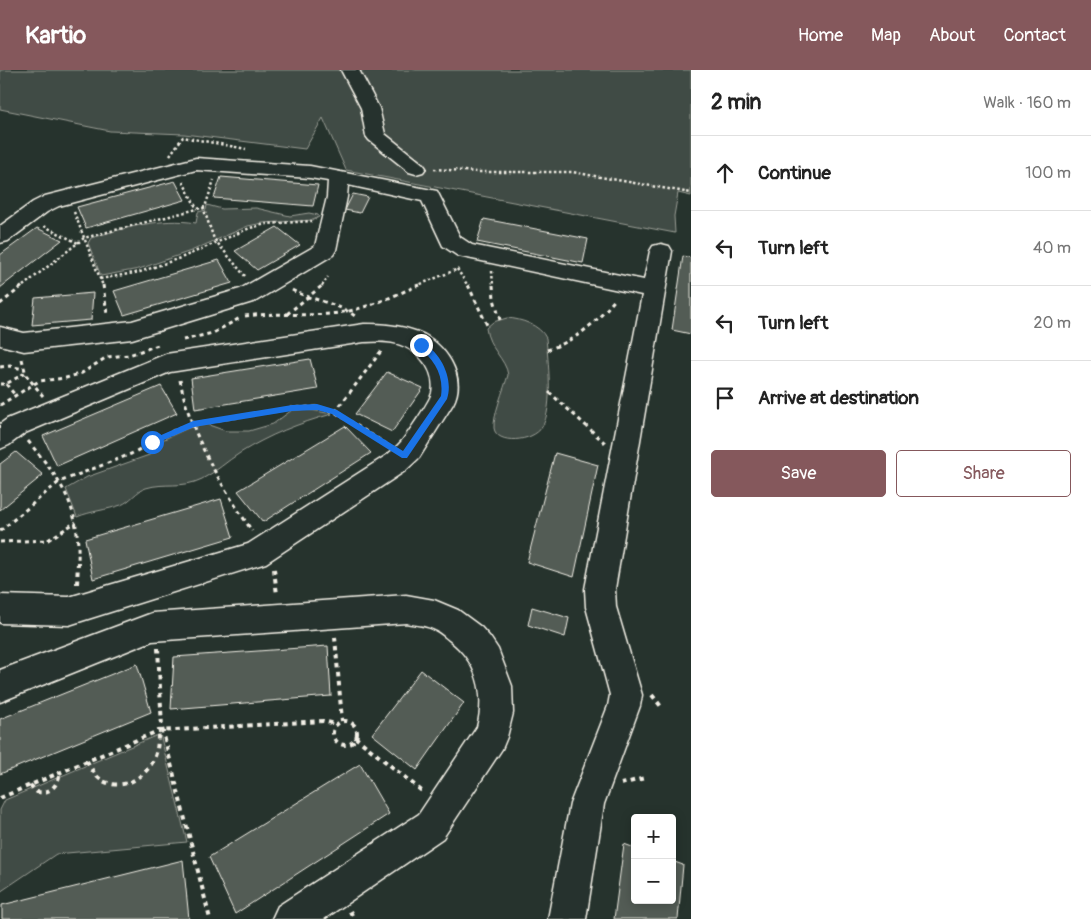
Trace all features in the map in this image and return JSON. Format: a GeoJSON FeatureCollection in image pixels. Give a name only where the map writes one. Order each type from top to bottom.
{"type":"FeatureCollection","features":[{"type":"Feature","properties":{"kind":"lane"},"geometry":{"type":"LineString","coordinates":[[350,70],[370,108],[376,136],[416,168]]}},
{"type":"Feature","properties":{"kind":"lane"},"geometry":{"type":"LineString","coordinates":[[0,236],[52,201],[196,164],[310,172],[430,196],[451,241],[466,251],[654,290]]}},
{"type":"Feature","properties":{"kind":"lane"},"geometry":{"type":"LineString","coordinates":[[0,336],[24,342],[132,330],[248,295],[326,250],[337,197],[338,177]]}},
{"type":"Feature","properties":{"kind":"lane"},"geometry":{"type":"LineString","coordinates":[[567,919],[587,804],[624,706],[626,695],[599,597],[661,251]]}},
{"type":"Feature","properties":{"kind":"lane"},"geometry":{"type":"LineString","coordinates":[[0,438],[16,426],[166,364],[355,322],[411,340],[430,352],[442,368],[446,387],[444,397],[405,456],[256,554],[69,611],[0,609]]}},
{"type":"Feature","properties":{"kind":"lane"},"geometry":{"type":"LineString","coordinates":[[0,686],[153,628],[406,609],[434,614],[459,628],[470,637],[483,654],[492,672],[496,686],[497,713],[490,737],[431,826],[291,919]]}},
{"type":"Feature","properties":{"kind":"path"},"geometry":{"type":"LineString","coordinates":[[0,304],[84,238],[205,207],[219,165]]}},
{"type":"Feature","properties":{"kind":"path"},"geometry":{"type":"LineString","coordinates":[[416,168],[478,172],[572,172],[691,193]]}},
{"type":"Feature","properties":{"kind":"path"},"geometry":{"type":"LineString","coordinates":[[176,169],[198,209]]}},
{"type":"Feature","properties":{"kind":"path"},"geometry":{"type":"LineString","coordinates":[[203,207],[214,239],[257,290]]}},
{"type":"Feature","properties":{"kind":"path"},"geometry":{"type":"LineString","coordinates":[[72,208],[105,291],[109,332]]}},
{"type":"Feature","properties":{"kind":"path"},"geometry":{"type":"LineString","coordinates":[[26,217],[78,243]]}},
{"type":"Feature","properties":{"kind":"path"},"geometry":{"type":"LineString","coordinates":[[100,279],[140,272],[250,228],[266,224],[332,220]]}},
{"type":"Feature","properties":{"kind":"path"},"geometry":{"type":"LineString","coordinates":[[451,241],[447,261],[458,270],[468,285],[482,318],[487,325]]}},
{"type":"Feature","properties":{"kind":"path"},"geometry":{"type":"LineString","coordinates":[[490,256],[494,299],[500,320]]}},
{"type":"Feature","properties":{"kind":"path"},"geometry":{"type":"LineString","coordinates":[[355,322],[373,304],[431,278],[458,270]]}},
{"type":"Feature","properties":{"kind":"path"},"geometry":{"type":"LineString","coordinates":[[286,314],[324,285],[328,277]]}},
{"type":"Feature","properties":{"kind":"path"},"geometry":{"type":"LineString","coordinates":[[276,279],[295,292],[330,302],[355,322]]}},
{"type":"Feature","properties":{"kind":"path"},"geometry":{"type":"LineString","coordinates":[[547,350],[559,347],[578,338],[598,320],[616,298],[623,284]]}},
{"type":"Feature","properties":{"kind":"path"},"geometry":{"type":"LineString","coordinates":[[175,342],[213,333],[234,320],[247,316],[286,314],[355,322]]}},
{"type":"Feature","properties":{"kind":"path"},"geometry":{"type":"LineString","coordinates":[[24,342],[21,362],[24,371],[32,384],[57,409]]}},
{"type":"Feature","properties":{"kind":"path"},"geometry":{"type":"LineString","coordinates":[[0,404],[39,381],[66,378],[82,373],[107,357],[129,354],[162,345]]}},
{"type":"Feature","properties":{"kind":"path"},"geometry":{"type":"LineString","coordinates":[[335,412],[384,347]]}},
{"type":"Feature","properties":{"kind":"path"},"geometry":{"type":"LineString","coordinates":[[0,366],[10,366],[24,371]]}},
{"type":"Feature","properties":{"kind":"path"},"geometry":{"type":"LineString","coordinates":[[0,384],[6,384],[24,371]]}},
{"type":"Feature","properties":{"kind":"path"},"geometry":{"type":"LineString","coordinates":[[180,378],[183,397],[202,450],[274,570],[279,618]]}},
{"type":"Feature","properties":{"kind":"path"},"geometry":{"type":"LineString","coordinates":[[6,384],[15,395]]}},
{"type":"Feature","properties":{"kind":"path"},"geometry":{"type":"LineString","coordinates":[[549,392],[613,450],[624,453]]}},
{"type":"Feature","properties":{"kind":"path"},"geometry":{"type":"LineString","coordinates":[[0,532],[59,482],[131,454],[174,431],[193,424],[292,408],[317,407],[335,412],[405,456]]}},
{"type":"Feature","properties":{"kind":"path"},"geometry":{"type":"LineString","coordinates":[[26,439],[59,482],[76,522],[77,584]]}},
{"type":"Feature","properties":{"kind":"path"},"geometry":{"type":"LineString","coordinates":[[0,542],[48,540],[76,522]]}},
{"type":"Feature","properties":{"kind":"path"},"geometry":{"type":"LineString","coordinates":[[153,628],[158,644],[163,731],[210,919]]}},
{"type":"Feature","properties":{"kind":"path"},"geometry":{"type":"LineString","coordinates":[[335,636],[342,721]]}},
{"type":"Feature","properties":{"kind":"path"},"geometry":{"type":"LineString","coordinates":[[0,798],[158,732],[323,721],[336,724],[342,721],[351,722],[355,726],[355,737],[349,744],[338,743],[333,734],[336,724]]}},
{"type":"Feature","properties":{"kind":"path"},"geometry":{"type":"LineString","coordinates":[[88,761],[96,777],[104,782],[112,784],[132,782],[149,769],[155,760],[158,751],[158,732]]}},
{"type":"Feature","properties":{"kind":"path"},"geometry":{"type":"LineString","coordinates":[[355,737],[443,808]]}},
{"type":"Feature","properties":{"kind":"path"},"geometry":{"type":"LineString","coordinates":[[30,785],[37,792],[47,792],[57,784],[60,772]]}},
{"type":"Feature","properties":{"kind":"shaded area"},"geometry":{"type":"Polygon","coordinates":[[[0,70],[691,70],[691,196],[678,193],[674,216],[675,233],[346,170],[323,118],[305,149],[184,134],[110,131],[0,109],[0,70]]]}},
{"type":"Feature","properties":{"kind":"shaded area"},"geometry":{"type":"Polygon","coordinates":[[[207,205],[222,209],[256,208],[290,216],[309,213],[319,217],[313,220],[263,223],[248,226],[191,251],[139,269],[101,276],[88,243],[91,238],[130,227],[157,222],[196,223],[198,212],[206,210],[207,205]]]}},
{"type":"Feature","properties":{"kind":"shaded area"},"geometry":{"type":"Polygon","coordinates":[[[507,318],[535,326],[543,333],[546,338],[549,371],[548,408],[542,427],[531,436],[515,440],[501,437],[494,428],[497,409],[508,375],[507,369],[490,342],[486,328],[493,322],[507,318]]]}},
{"type":"Feature","properties":{"kind":"shaded area"},"geometry":{"type":"Polygon","coordinates":[[[306,409],[332,414],[273,435],[240,453],[195,482],[146,488],[121,505],[77,517],[66,489],[87,477],[152,454],[162,440],[188,428],[206,424],[226,431],[249,431],[273,424],[292,410],[306,409]]]}},
{"type":"Feature","properties":{"kind":"shaded area"},"geometry":{"type":"Polygon","coordinates":[[[160,734],[187,842],[56,854],[0,892],[0,810],[5,800],[160,734]]]}},
{"type":"Feature","properties":{"kind":"building"},"geometry":{"type":"Polygon","coordinates":[[[221,177],[318,185],[313,206],[214,198],[221,177]]]}},
{"type":"Feature","properties":{"kind":"building"},"geometry":{"type":"Polygon","coordinates":[[[175,181],[185,200],[86,228],[77,207],[175,181]]]}},
{"type":"Feature","properties":{"kind":"building"},"geometry":{"type":"Polygon","coordinates":[[[353,194],[368,197],[360,213],[345,210],[353,194]]]}},
{"type":"Feature","properties":{"kind":"building"},"geometry":{"type":"Polygon","coordinates":[[[484,219],[588,239],[583,263],[477,242],[484,219]]]}},
{"type":"Feature","properties":{"kind":"building"},"geometry":{"type":"Polygon","coordinates":[[[277,227],[300,245],[257,270],[235,251],[277,227]]]}},
{"type":"Feature","properties":{"kind":"building"},"geometry":{"type":"Polygon","coordinates":[[[37,228],[62,240],[0,288],[0,255],[37,228]]]}},
{"type":"Feature","properties":{"kind":"building"},"geometry":{"type":"Polygon","coordinates":[[[683,256],[691,258],[691,334],[672,330],[683,256]]]}},
{"type":"Feature","properties":{"kind":"building"},"geometry":{"type":"Polygon","coordinates":[[[219,260],[232,283],[124,315],[114,291],[219,260]]]}},
{"type":"Feature","properties":{"kind":"building"},"geometry":{"type":"Polygon","coordinates":[[[93,293],[91,320],[32,325],[35,298],[93,293]]]}},
{"type":"Feature","properties":{"kind":"building"},"geometry":{"type":"Polygon","coordinates":[[[310,359],[318,389],[195,409],[191,378],[310,359]]]}},
{"type":"Feature","properties":{"kind":"building"},"geometry":{"type":"Polygon","coordinates":[[[387,372],[423,388],[392,432],[355,414],[387,372]]]}},
{"type":"Feature","properties":{"kind":"building"},"geometry":{"type":"Polygon","coordinates":[[[161,386],[177,413],[57,466],[43,436],[161,386]]]}},
{"type":"Feature","properties":{"kind":"building"},"geometry":{"type":"Polygon","coordinates":[[[345,426],[371,453],[263,522],[238,491],[345,426]]]}},
{"type":"Feature","properties":{"kind":"building"},"geometry":{"type":"Polygon","coordinates":[[[16,452],[43,475],[0,510],[0,464],[16,452]]]}},
{"type":"Feature","properties":{"kind":"building"},"geometry":{"type":"Polygon","coordinates":[[[555,453],[598,465],[574,577],[527,562],[555,453]]]}},
{"type":"Feature","properties":{"kind":"building"},"geometry":{"type":"Polygon","coordinates":[[[221,499],[233,537],[93,579],[85,539],[221,499]]]}},
{"type":"Feature","properties":{"kind":"building"},"geometry":{"type":"Polygon","coordinates":[[[532,607],[569,618],[565,637],[528,625],[532,607]]]}},
{"type":"Feature","properties":{"kind":"building"},"geometry":{"type":"Polygon","coordinates":[[[328,646],[331,696],[171,709],[174,657],[328,646]]]}},
{"type":"Feature","properties":{"kind":"building"},"geometry":{"type":"Polygon","coordinates":[[[137,664],[151,712],[0,774],[0,719],[137,664]]]}},
{"type":"Feature","properties":{"kind":"building"},"geometry":{"type":"Polygon","coordinates":[[[421,670],[464,703],[417,770],[372,734],[421,670]]]}},
{"type":"Feature","properties":{"kind":"building"},"geometry":{"type":"Polygon","coordinates":[[[360,764],[389,814],[235,914],[209,857],[360,764]]]}},
{"type":"Feature","properties":{"kind":"building"},"geometry":{"type":"Polygon","coordinates":[[[624,844],[631,847],[631,904],[676,904],[676,862],[683,865],[678,919],[614,919],[624,844]]]}},
{"type":"Feature","properties":{"kind":"building"},"geometry":{"type":"Polygon","coordinates":[[[183,860],[189,919],[2,919],[2,905],[183,860]]]}},
{"type":"Feature","properties":{"kind":"route"},"geometry":{"type":"LineString","coordinates":[[152,442],[193,424],[292,408],[317,407],[335,412],[405,456],[444,397],[446,387],[442,368],[430,352],[421,345]]}}]}
